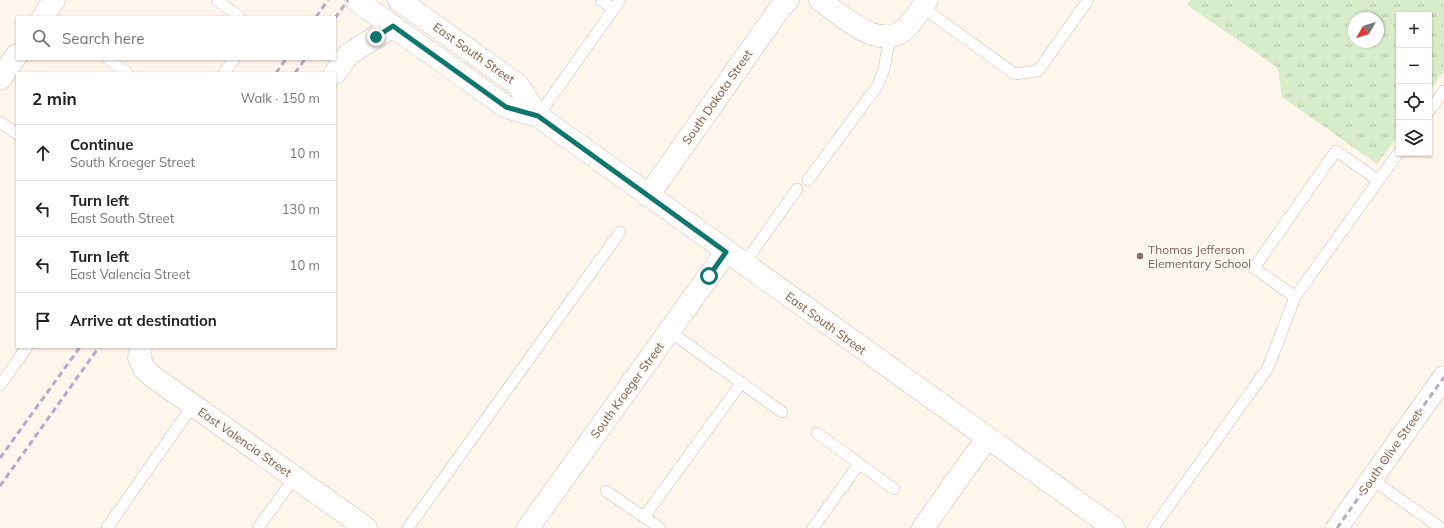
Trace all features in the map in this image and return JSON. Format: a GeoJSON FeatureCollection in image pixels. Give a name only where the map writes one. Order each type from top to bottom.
{"type":"FeatureCollection","features":[{"type":"Feature","properties":{"kind":"street","name":"East South Street"},"geometry":{"type":"LineString","coordinates":[[356,0],[506,107],[538,116],[726,252],[1114,528]]}},
{"type":"Feature","properties":{"kind":"street","name":"East South Street"},"geometry":{"type":"LineString","coordinates":[[399,0],[518,85],[538,116]]}},
{"type":"Feature","properties":{"kind":"street","name":"South Dakota Street"},"geometry":{"type":"LineString","coordinates":[[648,196],[781,7],[788,0]]}},
{"type":"Feature","properties":{"kind":"street"},"geometry":{"type":"LineString","coordinates":[[820,0],[866,33],[881,37],[890,36],[904,29],[924,4]]}},
{"type":"Feature","properties":{"kind":"street"},"geometry":{"type":"LineString","coordinates":[[336,72],[349,54],[393,26]]}},
{"type":"Feature","properties":{"kind":"street"},"geometry":{"type":"LineString","coordinates":[[0,79],[16,56]]}},
{"type":"Feature","properties":{"kind":"street","name":"South Kroeger Street"},"geometry":{"type":"LineString","coordinates":[[528,528],[726,252]]}},
{"type":"Feature","properties":{"kind":"street","name":"East Valencia Street"},"geometry":{"type":"LineString","coordinates":[[141,348],[139,358],[145,370],[366,528]]}},
{"type":"Feature","properties":{"kind":"street","name":"South Olive Street"},"geometry":{"type":"LineString","coordinates":[[1337,528],[1444,377]]}},
{"type":"Feature","properties":{"kind":"street"},"geometry":{"type":"LineString","coordinates":[[923,528],[987,438]]}},
{"type":"Feature","properties":{"kind":"lane"},"geometry":{"type":"LineString","coordinates":[[217,0],[239,16]]}},
{"type":"Feature","properties":{"kind":"lane"},"geometry":{"type":"LineString","coordinates":[[600,0],[613,10]]}},
{"type":"Feature","properties":{"kind":"lane"},"geometry":{"type":"LineString","coordinates":[[538,116],[620,0]]}},
{"type":"Feature","properties":{"kind":"lane"},"geometry":{"type":"LineString","coordinates":[[924,4],[1015,74],[1038,71],[1088,0]]}},
{"type":"Feature","properties":{"kind":"lane"},"geometry":{"type":"LineString","coordinates":[[808,180],[878,84],[884,69],[890,36]]}},
{"type":"Feature","properties":{"kind":"lane"},"geometry":{"type":"LineString","coordinates":[[109,60],[126,72]]}},
{"type":"Feature","properties":{"kind":"lane"},"geometry":{"type":"LineString","coordinates":[[225,72],[233,60]]}},
{"type":"Feature","properties":{"kind":"lane"},"geometry":{"type":"LineString","coordinates":[[1432,107],[1444,90]]}},
{"type":"Feature","properties":{"kind":"lane"},"geometry":{"type":"LineString","coordinates":[[0,122],[16,133]]}},
{"type":"Feature","properties":{"kind":"lane"},"geometry":{"type":"LineString","coordinates":[[1295,297],[1254,268],[1336,151],[1378,180]]}},
{"type":"Feature","properties":{"kind":"lane"},"geometry":{"type":"LineString","coordinates":[[1153,528],[1268,368],[1295,297],[1396,156]]}},
{"type":"Feature","properties":{"kind":"lane"},"geometry":{"type":"LineString","coordinates":[[744,264],[797,189]]}},
{"type":"Feature","properties":{"kind":"lane"},"geometry":{"type":"LineString","coordinates":[[408,528],[620,232]]}},
{"type":"Feature","properties":{"kind":"lane"},"geometry":{"type":"LineString","coordinates":[[669,331],[782,412]]}},
{"type":"Feature","properties":{"kind":"lane"},"geometry":{"type":"LineString","coordinates":[[0,385],[26,348]]}},
{"type":"Feature","properties":{"kind":"lane"},"geometry":{"type":"LineString","coordinates":[[644,517],[742,382]]}},
{"type":"Feature","properties":{"kind":"lane"},"geometry":{"type":"LineString","coordinates":[[107,528],[193,405]]}},
{"type":"Feature","properties":{"kind":"lane"},"geometry":{"type":"LineString","coordinates":[[817,433],[894,489]]}},
{"type":"Feature","properties":{"kind":"lane"},"geometry":{"type":"LineString","coordinates":[[814,528],[859,464]]}},
{"type":"Feature","properties":{"kind":"lane"},"geometry":{"type":"LineString","coordinates":[[258,528],[295,477]]}},
{"type":"Feature","properties":{"kind":"lane"},"geometry":{"type":"LineString","coordinates":[[1371,479],[1441,528]]}},
{"type":"Feature","properties":{"kind":"lane"},"geometry":{"type":"LineString","coordinates":[[606,491],[660,528]]}},
{"type":"Feature","properties":{"kind":"green space"},"geometry":{"type":"Polygon","coordinates":[[[1190,0],[1444,0],[1444,71],[1432,88],[1432,12],[1396,12],[1396,138],[1377,164],[1282,97],[1278,68],[1187,5],[1190,0]]]}},
{"type":"Feature","properties":{"kind":"railway"},"geometry":{"type":"LineString","coordinates":[[317,16],[328,0]]}},
{"type":"Feature","properties":{"kind":"railway"},"geometry":{"type":"LineString","coordinates":[[336,17],[348,0]]}},
{"type":"Feature","properties":{"kind":"railway"},"geometry":{"type":"LineString","coordinates":[[277,72],[285,60]]}},
{"type":"Feature","properties":{"kind":"railway"},"geometry":{"type":"LineString","coordinates":[[296,72],[304,60]]}},
{"type":"Feature","properties":{"kind":"railway"},"geometry":{"type":"LineString","coordinates":[[0,458],[79,348]]}},
{"type":"Feature","properties":{"kind":"railway"},"geometry":{"type":"LineString","coordinates":[[0,486],[98,348]]}},
{"type":"Feature","properties":{"kind":"railway"},"geometry":{"type":"LineString","coordinates":[[1337,528],[1444,377]]}},
{"type":"Feature","properties":{"kind":"place","name":"Thomas Jefferson Elementary School"},"geometry":{"type":"Point","coordinates":[1140,256]}},
{"type":"Feature","properties":{"kind":"route"},"geometry":{"type":"LineString","coordinates":[[376,37],[393,26],[506,107],[538,116],[726,252],[709,276]]}}]}
